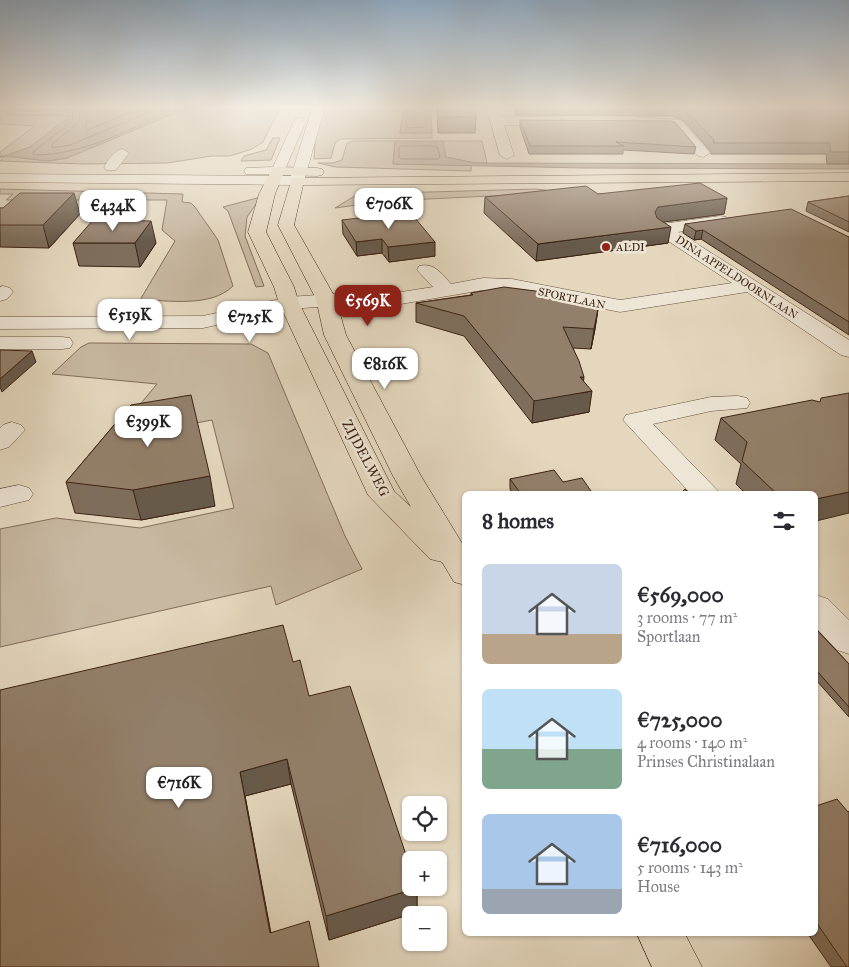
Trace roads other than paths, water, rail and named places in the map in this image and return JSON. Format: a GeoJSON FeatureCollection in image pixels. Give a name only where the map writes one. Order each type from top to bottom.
{"type":"FeatureCollection","features":[{"type":"Feature","properties":{"kind":"main road","name":"ZIJDELWEG"},"geometry":{"type":"LineString","coordinates":[[276,176],[265,200],[257,232],[284,287],[293,312],[382,495],[462,572]]}},
{"type":"Feature","properties":{"kind":"main road","name":"ZIJDELWEG"},"geometry":{"type":"LineString","coordinates":[[299,176],[286,225],[328,308],[335,335],[407,476],[462,570]]}},
{"type":"Feature","properties":{"kind":"main road"},"geometry":{"type":"LineString","coordinates":[[299,176],[465,181],[638,177],[849,177]]}},
{"type":"Feature","properties":{"kind":"main road"},"geometry":{"type":"LineString","coordinates":[[661,936],[678,967]]}},
{"type":"Feature","properties":{"kind":"street"},"geometry":{"type":"LineString","coordinates":[[276,176],[288,151]]}},
{"type":"Feature","properties":{"kind":"street"},"geometry":{"type":"LineString","coordinates":[[0,177],[299,176],[306,151]]}},
{"type":"Feature","properties":{"kind":"street"},"geometry":{"type":"LineString","coordinates":[[506,151],[507,155]]}},
{"type":"Feature","properties":{"kind":"street"},"geometry":{"type":"LineString","coordinates":[[111,167],[122,153]]}},
{"type":"Feature","properties":{"kind":"street"},"geometry":{"type":"LineString","coordinates":[[0,168],[166,165]]}},
{"type":"Feature","properties":{"kind":"street","name":"DINA APPELDOORNLAAN"},"geometry":{"type":"LineString","coordinates":[[736,219],[662,229],[849,350]]}},
{"type":"Feature","properties":{"kind":"street"},"geometry":{"type":"LineString","coordinates":[[426,270],[447,290]]}},
{"type":"Feature","properties":{"kind":"street","name":"SPORTLAAN"},"geometry":{"type":"LineString","coordinates":[[0,323],[203,322],[230,325],[293,312],[328,308],[366,310],[395,299],[499,284],[620,306],[750,286]]}},
{"type":"Feature","properties":{"kind":"street"},"geometry":{"type":"LineString","coordinates":[[0,343],[62,343]]}},
{"type":"Feature","properties":{"kind":"street"},"geometry":{"type":"LineString","coordinates":[[704,491],[635,420],[711,404],[738,403]]}},
{"type":"Feature","properties":{"kind":"street"},"geometry":{"type":"LineString","coordinates":[[818,609],[849,641]]}},
{"type":"Feature","properties":{"kind":"water"},"geometry":{"type":"Polygon","coordinates":[[[18,151],[84,151],[67,158],[49,161],[4,156],[18,151]]]}},
{"type":"Feature","properties":{"kind":"water"},"geometry":{"type":"Polygon","coordinates":[[[394,151],[445,151],[446,157],[475,163],[849,164],[849,169],[583,168],[393,164],[394,151]]]}},
{"type":"Feature","properties":{"kind":"waterway"},"geometry":{"type":"LineString","coordinates":[[0,157],[4,156]]}},
{"type":"Feature","properties":{"kind":"place","name":"ALDI"},"geometry":{"type":"Point","coordinates":[606,247]}}]}
